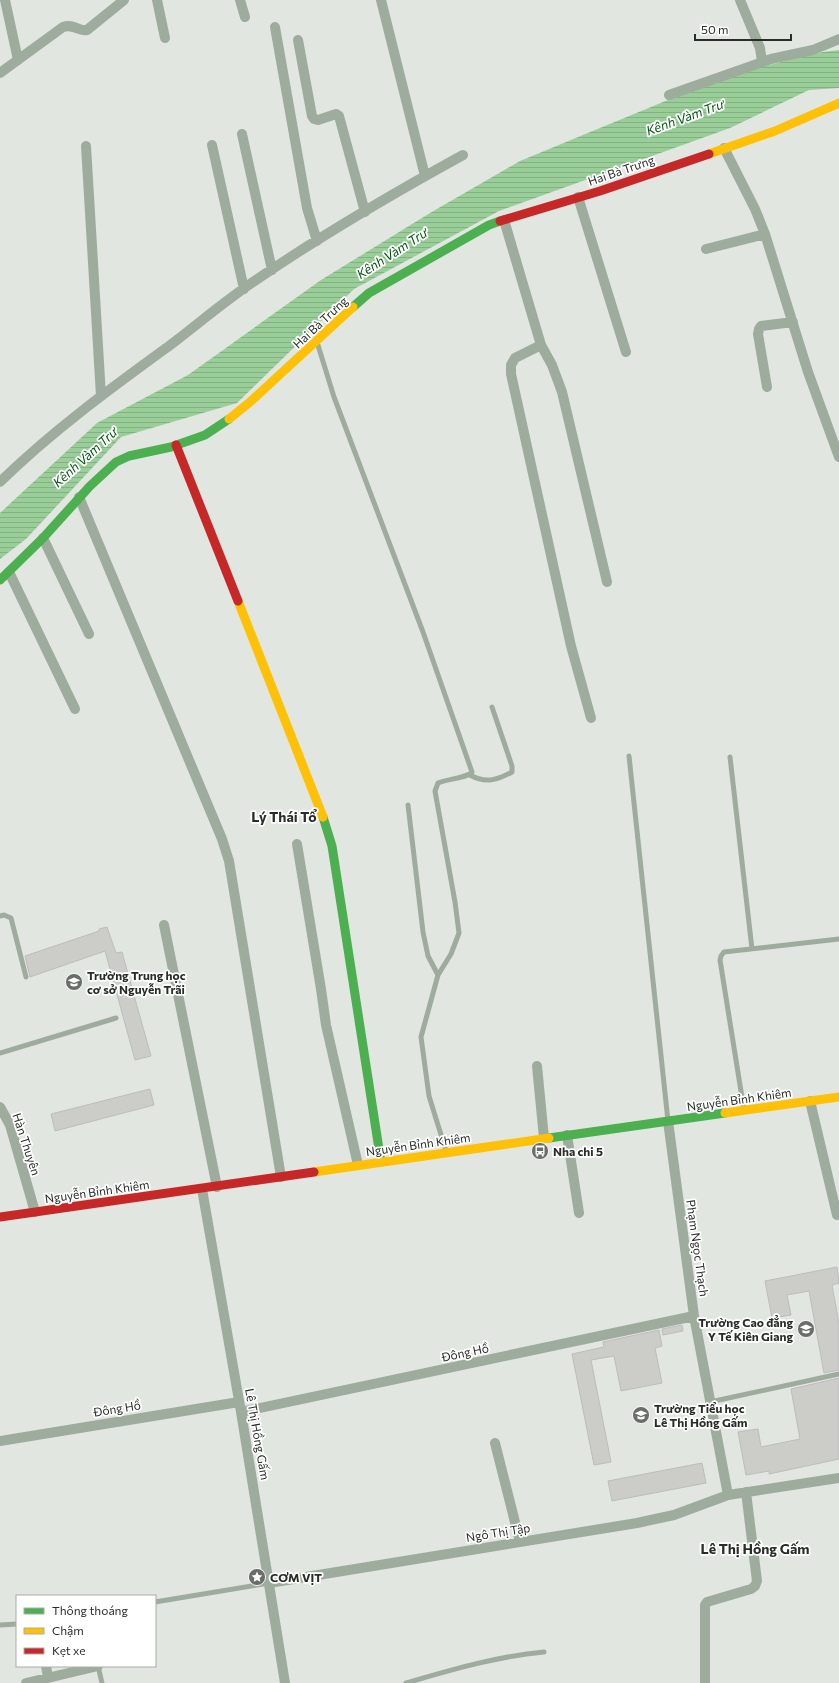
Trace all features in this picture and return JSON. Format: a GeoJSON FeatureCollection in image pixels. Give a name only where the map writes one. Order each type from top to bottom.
{"type":"FeatureCollection","features":[{"type":"Feature","properties":{"kind":"street"},"geometry":{"type":"LineString","coordinates":[[5,0],[18,60]]}},
{"type":"Feature","properties":{"kind":"street"},"geometry":{"type":"LineString","coordinates":[[0,73],[63,27],[68,25],[82,31],[87,30],[124,0]]}},
{"type":"Feature","properties":{"kind":"street"},"geometry":{"type":"LineString","coordinates":[[157,0],[165,38]]}},
{"type":"Feature","properties":{"kind":"street"},"geometry":{"type":"LineString","coordinates":[[240,0],[245,17]]}},
{"type":"Feature","properties":{"kind":"street"},"geometry":{"type":"LineString","coordinates":[[381,0],[425,176]]}},
{"type":"Feature","properties":{"kind":"street"},"geometry":{"type":"LineString","coordinates":[[740,0],[760,48],[762,62]]}},
{"type":"Feature","properties":{"kind":"street"},"geometry":{"type":"LineString","coordinates":[[275,27],[307,208],[317,241]]}},
{"type":"Feature","properties":{"kind":"street"},"geometry":{"type":"LineString","coordinates":[[669,95],[762,62],[812,50],[839,39]]}},
{"type":"Feature","properties":{"kind":"street"},"geometry":{"type":"LineString","coordinates":[[298,40],[312,116],[314,119],[318,120],[336,114],[339,116],[365,212]]}},
{"type":"Feature","properties":{"kind":"street","name":"Hai Bà Trưng"},"geometry":{"type":"LineString","coordinates":[[0,580],[43,538],[79,497],[116,462],[129,456],[176,445],[205,435],[228,420],[250,402],[369,293],[488,225],[578,197],[775,131],[839,103]]}},
{"type":"Feature","properties":{"kind":"street"},"geometry":{"type":"LineString","coordinates":[[242,134],[272,270]]}},
{"type":"Feature","properties":{"kind":"street"},"geometry":{"type":"LineString","coordinates":[[212,145],[244,289]]}},
{"type":"Feature","properties":{"kind":"street"},"geometry":{"type":"LineString","coordinates":[[86,146],[100,396]]}},
{"type":"Feature","properties":{"kind":"street"},"geometry":{"type":"LineString","coordinates":[[724,148],[765,234],[808,372],[839,457]]}},
{"type":"Feature","properties":{"kind":"street"},"geometry":{"type":"LineString","coordinates":[[0,482],[31,452],[100,396],[244,289],[317,241],[463,155]]}},
{"type":"Feature","properties":{"kind":"street"},"geometry":{"type":"LineString","coordinates":[[578,197],[626,352]]}},
{"type":"Feature","properties":{"kind":"street"},"geometry":{"type":"LineString","coordinates":[[504,220],[542,345],[552,365],[562,392],[607,582]]}},
{"type":"Feature","properties":{"kind":"street"},"geometry":{"type":"LineString","coordinates":[[706,249],[765,234]]}},
{"type":"Feature","properties":{"kind":"street"},"geometry":{"type":"LineString","coordinates":[[768,386],[758,334],[759,329],[762,326],[793,322]]}},
{"type":"Feature","properties":{"kind":"street"},"geometry":{"type":"LineString","coordinates":[[542,345],[515,358],[511,365],[511,374],[572,646],[592,718]]}},
{"type":"Feature","properties":{"kind":"street"},"geometry":{"type":"LineString","coordinates":[[176,445],[318,802],[332,846],[381,1162]]}},
{"type":"Feature","properties":{"kind":"street"},"geometry":{"type":"LineString","coordinates":[[79,497],[215,820],[229,861],[281,1177]]}},
{"type":"Feature","properties":{"kind":"street"},"geometry":{"type":"LineString","coordinates":[[43,538],[89,634]]}},
{"type":"Feature","properties":{"kind":"street"},"geometry":{"type":"LineString","coordinates":[[9,572],[75,710]]}},
{"type":"Feature","properties":{"kind":"street"},"geometry":{"type":"LineString","coordinates":[[296,844],[326,1025],[358,1165]]}},
{"type":"Feature","properties":{"kind":"street"},"geometry":{"type":"LineString","coordinates":[[164,925],[217,1187]]}},
{"type":"Feature","properties":{"kind":"street"},"geometry":{"type":"LineString","coordinates":[[536,1066],[544,1138]]}},
{"type":"Feature","properties":{"kind":"street","name":"Nguyễn Bỉnh Khiêm"},"geometry":{"type":"LineString","coordinates":[[0,1217],[839,1097]]}},
{"type":"Feature","properties":{"kind":"street"},"geometry":{"type":"LineString","coordinates":[[810,1101],[837,1215]]}},
{"type":"Feature","properties":{"kind":"street","name":"Hàn Thuyên"},"geometry":{"type":"LineString","coordinates":[[0,1107],[5,1126],[35,1212]]}},
{"type":"Feature","properties":{"kind":"street","name":"Phạm Ngọc Thạch"},"geometry":{"type":"LineString","coordinates":[[668,1121],[694,1316],[728,1495]]}},
{"type":"Feature","properties":{"kind":"street"},"geometry":{"type":"LineString","coordinates":[[567,1135],[579,1213]]}},
{"type":"Feature","properties":{"kind":"street","name":"Lê Thị Hồng Gấm"},"geometry":{"type":"LineString","coordinates":[[202,1189],[241,1412],[285,1683]]}},
{"type":"Feature","properties":{"kind":"street","name":"Đông Hồ"},"geometry":{"type":"LineString","coordinates":[[241,1412],[694,1316]]}},
{"type":"Feature","properties":{"kind":"street","name":"Đông Hồ"},"geometry":{"type":"LineString","coordinates":[[0,1441],[239,1402]]}},
{"type":"Feature","properties":{"kind":"street"},"geometry":{"type":"LineString","coordinates":[[496,1443],[520,1542]]}},
{"type":"Feature","properties":{"kind":"street","name":"Ngô Thị Tập"},"geometry":{"type":"LineString","coordinates":[[269,1583],[637,1523],[674,1515],[728,1495],[839,1478]]}},
{"type":"Feature","properties":{"kind":"street"},"geometry":{"type":"LineString","coordinates":[[705,1683],[705,1605],[707,1602],[751,1589],[755,1586],[757,1581],[746,1492]]}},
{"type":"Feature","properties":{"kind":"street"},"geometry":{"type":"LineString","coordinates":[[46,1667],[48,1677]]}},
{"type":"Feature","properties":{"kind":"street"},"geometry":{"type":"LineString","coordinates":[[26,1683],[93,1667]]}},
{"type":"Feature","properties":{"kind":"lane"},"geometry":{"type":"LineString","coordinates":[[317,341],[334,397],[363,476],[424,632],[472,772],[470,775]]}},
{"type":"Feature","properties":{"kind":"lane"},"geometry":{"type":"LineString","coordinates":[[446,1152],[428,1096],[421,1037],[438,975],[451,954],[459,934],[455,902],[435,791],[438,783],[445,780],[470,775],[480,781],[491,780],[512,772],[512,766],[492,707]]}},
{"type":"Feature","properties":{"kind":"lane"},"geometry":{"type":"LineString","coordinates":[[629,756],[668,1121]]}},
{"type":"Feature","properties":{"kind":"lane"},"geometry":{"type":"LineString","coordinates":[[730,757],[752,949]]}},
{"type":"Feature","properties":{"kind":"lane"},"geometry":{"type":"LineString","coordinates":[[408,805],[423,932],[428,956],[438,975]]}},
{"type":"Feature","properties":{"kind":"lane"},"geometry":{"type":"LineString","coordinates":[[0,916],[4,915],[11,918],[26,977]]}},
{"type":"Feature","properties":{"kind":"lane"},"geometry":{"type":"LineString","coordinates":[[744,1111],[720,960],[721,956],[724,952],[839,938]]}},
{"type":"Feature","properties":{"kind":"lane"},"geometry":{"type":"LineString","coordinates":[[0,1054],[116,1018]]}},
{"type":"Feature","properties":{"kind":"lane"},"geometry":{"type":"LineString","coordinates":[[710,1402],[839,1374]]}},
{"type":"Feature","properties":{"kind":"lane"},"geometry":{"type":"LineString","coordinates":[[156,1602],[269,1583]]}},
{"type":"Feature","properties":{"kind":"lane"},"geometry":{"type":"LineString","coordinates":[[0,1625],[16,1624]]}},
{"type":"Feature","properties":{"kind":"lane"},"geometry":{"type":"LineString","coordinates":[[406,1683],[450,1670],[526,1653],[544,1652]]}},
{"type":"Feature","properties":{"kind":"lane"},"geometry":{"type":"LineString","coordinates":[[98,1667],[102,1683]]}},
{"type":"Feature","properties":{"kind":"water","name":"Kênh Vàm Trư"},"geometry":{"type":"Polygon","coordinates":[[[839,50],[839,88],[809,90],[730,128],[499,211],[354,289],[237,403],[121,437],[26,539],[0,559],[0,513],[97,423],[188,375],[321,280],[430,213],[520,161],[680,95],[761,67],[823,52],[839,50]]]}},
{"type":"Feature","properties":{"kind":"building"},"geometry":{"type":"Polygon","coordinates":[[[107,927],[116,953],[122,952],[151,1056],[135,1060],[105,951],[30,977],[25,956],[107,927]]]}},
{"type":"Feature","properties":{"kind":"building"},"geometry":{"type":"Polygon","coordinates":[[[150,1089],[154,1105],[55,1131],[51,1114],[150,1089]]]}},
{"type":"Feature","properties":{"kind":"building"},"geometry":{"type":"Polygon","coordinates":[[[837,1267],[839,1283],[832,1285],[839,1323],[839,1370],[824,1373],[809,1291],[787,1295],[791,1315],[772,1318],[765,1281],[837,1267]]]}},
{"type":"Feature","properties":{"kind":"building"},"geometry":{"type":"Polygon","coordinates":[[[682,1325],[683,1331],[663,1335],[662,1329],[682,1325]]]}},
{"type":"Feature","properties":{"kind":"building"},"geometry":{"type":"Polygon","coordinates":[[[659,1330],[662,1346],[655,1348],[662,1383],[621,1391],[614,1356],[591,1360],[611,1462],[594,1465],[572,1354],[604,1347],[603,1342],[659,1330]]]}},
{"type":"Feature","properties":{"kind":"building"},"geometry":{"type":"Polygon","coordinates":[[[839,1378],[839,1459],[769,1474],[769,1471],[746,1475],[738,1432],[758,1429],[761,1447],[800,1439],[791,1389],[839,1378]]]}},
{"type":"Feature","properties":{"kind":"building"},"geometry":{"type":"Polygon","coordinates":[[[702,1463],[706,1483],[612,1501],[608,1481],[702,1463]]]}},
{"type":"Feature","properties":{"kind":"traffic: fast"},"geometry":{"type":"LineString","coordinates":[[353,307],[369,293],[489,225],[500,221]]}},
{"type":"Feature","properties":{"kind":"traffic: fast"},"geometry":{"type":"LineString","coordinates":[[0,580],[43,538],[90,486],[116,462],[129,456],[171,447],[205,435],[229,419]]}},
{"type":"Feature","properties":{"kind":"traffic: fast"},"geometry":{"type":"LineString","coordinates":[[323,817],[332,846],[381,1162]]}},
{"type":"Feature","properties":{"kind":"traffic: fast"},"geometry":{"type":"LineString","coordinates":[[549,1138],[725,1113]]}},
{"type":"Feature","properties":{"kind":"traffic: slow"},"geometry":{"type":"LineString","coordinates":[[709,154],[775,131],[839,103]]}},
{"type":"Feature","properties":{"kind":"traffic: slow"},"geometry":{"type":"LineString","coordinates":[[229,419],[250,402],[353,307]]}},
{"type":"Feature","properties":{"kind":"traffic: slow"},"geometry":{"type":"LineString","coordinates":[[238,601],[323,817]]}},
{"type":"Feature","properties":{"kind":"traffic: slow"},"geometry":{"type":"LineString","coordinates":[[725,1113],[839,1097]]}},
{"type":"Feature","properties":{"kind":"traffic: slow"},"geometry":{"type":"LineString","coordinates":[[314,1172],[549,1138]]}},
{"type":"Feature","properties":{"kind":"traffic: jam"},"geometry":{"type":"LineString","coordinates":[[500,221],[600,191],[709,154]]}},
{"type":"Feature","properties":{"kind":"traffic: jam"},"geometry":{"type":"LineString","coordinates":[[176,445],[238,601]]}},
{"type":"Feature","properties":{"kind":"traffic: jam"},"geometry":{"type":"LineString","coordinates":[[0,1217],[314,1172]]}},
{"type":"Feature","properties":{"kind":"place","name":"Trường Trung học cơ sở Nguyễn Trãi"},"geometry":{"type":"Point","coordinates":[74,982]}},
{"type":"Feature","properties":{"kind":"place","name":"Nha chi 5"},"geometry":{"type":"Point","coordinates":[540,1151]}},
{"type":"Feature","properties":{"kind":"place","name":"Trường Cao đẳng Y Tế Kiên Giang"},"geometry":{"type":"Point","coordinates":[806,1329]}},
{"type":"Feature","properties":{"kind":"place","name":"Trường Tiểu học Lê Thị Hồng Gấm"},"geometry":{"type":"Point","coordinates":[641,1415]}},
{"type":"Feature","properties":{"kind":"place","name":"CƠM VỊT"},"geometry":{"type":"Point","coordinates":[257,1577]}},
{"type":"Feature","properties":{"kind":"district","name":"Lý Thái Tổ"},"geometry":{"type":"Point","coordinates":[284,816]}},
{"type":"Feature","properties":{"kind":"district","name":"Lê Thị Hồng Gấm"},"geometry":{"type":"Point","coordinates":[755,1548]}}]}
